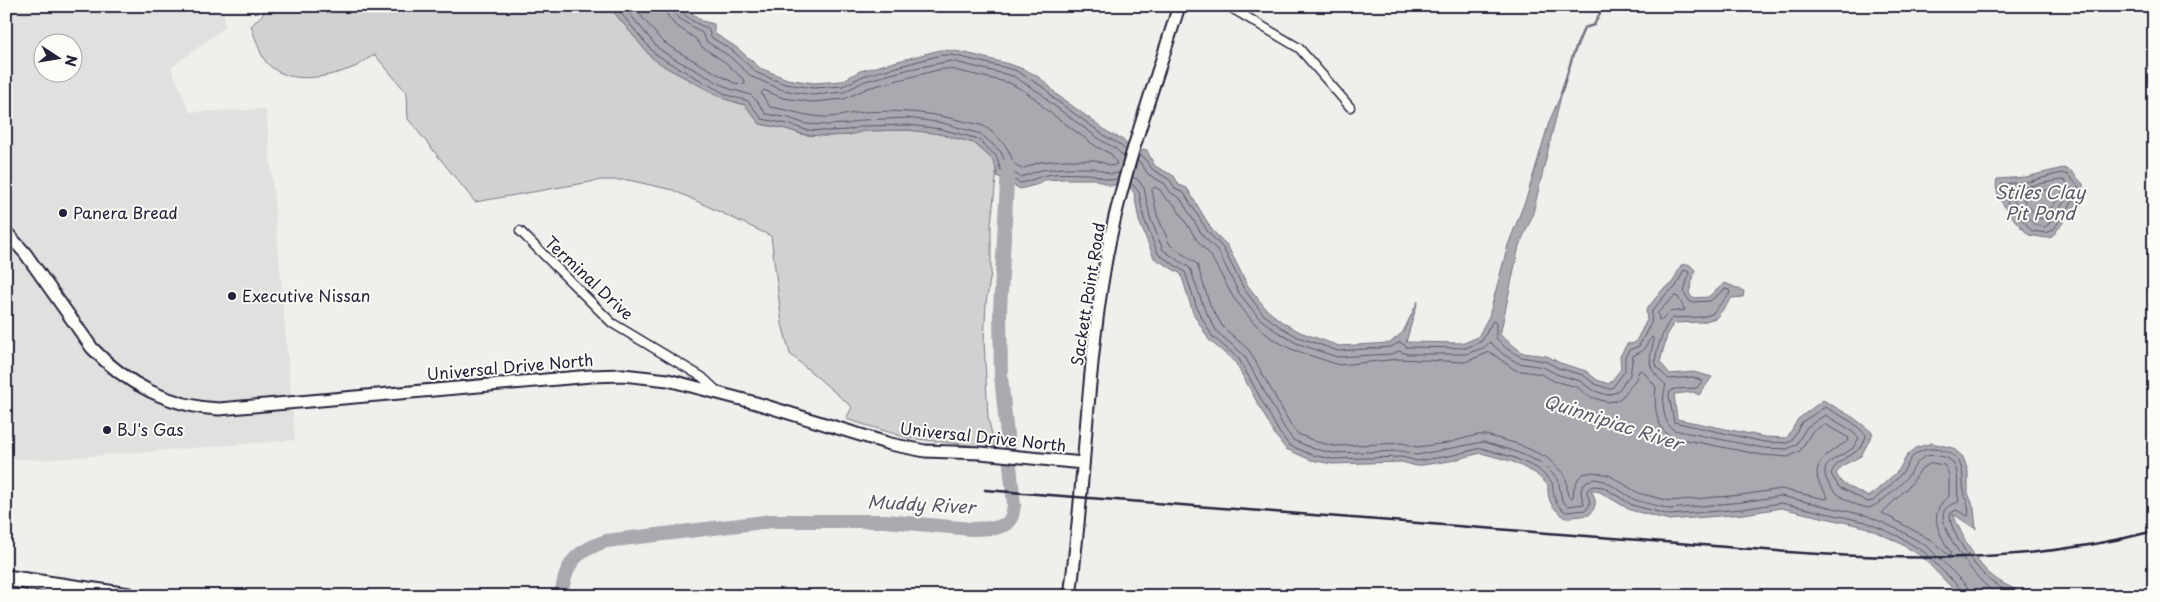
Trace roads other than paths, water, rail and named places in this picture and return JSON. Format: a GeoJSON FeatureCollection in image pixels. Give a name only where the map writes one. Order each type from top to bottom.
{"type":"FeatureCollection","features":[{"type":"Feature","properties":{"kind":"highway"},"geometry":{"type":"LineString","coordinates":[[6,578],[129,596]]}},
{"type":"Feature","properties":{"kind":"street","name":"Sackett Point Road"},"geometry":{"type":"LineString","coordinates":[[1070,596],[1100,296],[1111,235],[1179,6]]}},
{"type":"Feature","properties":{"kind":"street"},"geometry":{"type":"LineString","coordinates":[[1228,6],[1299,48],[1350,107]]}},
{"type":"Feature","properties":{"kind":"street","name":"Universal Drive North"},"geometry":{"type":"LineString","coordinates":[[6,232],[25,253],[92,348],[102,359],[148,390],[188,406],[219,409],[591,376],[623,375],[668,380],[717,392],[890,444],[925,451],[980,453],[1083,464]]}},
{"type":"Feature","properties":{"kind":"street","name":"Terminal Drive"},"geometry":{"type":"LineString","coordinates":[[520,232],[612,323],[702,376],[717,392]]}},
{"type":"Feature","properties":{"kind":"water","name":"Quinnipiac River"},"geometry":{"type":"Polygon","coordinates":[[[606,6],[683,6],[702,21],[714,24],[714,33],[736,47],[760,68],[787,79],[814,83],[842,81],[860,71],[940,50],[968,54],[1005,63],[1033,73],[1056,94],[1108,132],[1123,140],[1129,147],[1142,151],[1146,149],[1155,166],[1174,176],[1179,185],[1187,188],[1212,230],[1227,245],[1248,286],[1267,310],[1282,322],[1300,332],[1339,346],[1390,343],[1403,332],[1418,301],[1406,342],[1464,343],[1478,337],[1489,316],[1508,245],[1527,196],[1549,122],[1562,92],[1532,217],[1519,246],[1500,335],[1523,353],[1547,356],[1560,363],[1586,371],[1597,380],[1609,384],[1621,369],[1620,356],[1627,344],[1635,343],[1647,320],[1646,310],[1663,289],[1672,284],[1681,265],[1689,264],[1695,270],[1689,293],[1692,298],[1708,297],[1725,283],[1744,291],[1743,297],[1732,298],[1716,318],[1702,322],[1674,323],[1668,332],[1660,362],[1670,374],[1694,372],[1712,377],[1699,395],[1693,392],[1674,394],[1677,419],[1765,437],[1787,438],[1798,419],[1823,400],[1854,418],[1873,433],[1861,456],[1842,466],[1836,474],[1842,483],[1869,497],[1898,471],[1906,457],[1915,448],[1932,443],[1953,448],[1963,457],[1968,471],[1968,493],[1974,508],[1976,529],[1953,514],[1965,541],[1989,573],[2028,596],[1960,596],[1921,556],[1896,541],[1865,527],[1781,508],[1744,514],[1669,520],[1630,510],[1600,492],[1591,490],[1595,503],[1594,509],[1589,515],[1565,518],[1551,504],[1548,496],[1548,485],[1535,473],[1511,461],[1481,453],[1450,461],[1416,466],[1402,462],[1332,464],[1311,460],[1286,449],[1275,435],[1235,362],[1209,340],[1193,313],[1181,274],[1154,258],[1139,221],[1134,193],[1131,188],[1117,184],[1111,186],[1094,179],[1064,179],[1044,180],[1039,184],[1020,189],[997,176],[992,159],[974,143],[940,134],[908,130],[864,131],[849,135],[806,135],[760,124],[745,105],[725,99],[665,67],[651,57],[612,10],[606,6]]]}},
{"type":"Feature","properties":{"kind":"water","name":"Stiles Clay Pit Pond"},"geometry":{"type":"Polygon","coordinates":[[[2063,168],[2071,171],[2083,184],[2083,196],[2052,237],[2046,238],[2029,235],[2012,217],[2001,201],[1996,186],[1997,179],[2026,177],[2063,168]]]}},
{"type":"Feature","properties":{"kind":"waterway"},"geometry":{"type":"LineString","coordinates":[[1561,94],[1573,55],[1584,28],[1594,25],[1601,11],[1596,6]]}},
{"type":"Feature","properties":{"kind":"waterway","name":"Muddy River"},"geometry":{"type":"LineString","coordinates":[[561,596],[566,575],[574,560],[587,549],[606,541],[772,521],[886,521],[971,529],[995,528],[1007,524],[1012,516],[1014,505],[1001,376],[1000,311],[1008,165]]}},
{"type":"Feature","properties":{"kind":"waterway"},"geometry":{"type":"LineString","coordinates":[[1806,596],[1813,592],[1961,594]]}},
{"type":"Feature","properties":{"kind":"railway"},"geometry":{"type":"LineString","coordinates":[[985,490],[1758,550],[1891,557],[1957,557],[2023,553],[2089,545],[2154,531]]}},
{"type":"Feature","properties":{"kind":"place","name":"Panera Bread"},"geometry":{"type":"Point","coordinates":[63,213]}},
{"type":"Feature","properties":{"kind":"place","name":"Executive Nissan"},"geometry":{"type":"Point","coordinates":[232,296]}},
{"type":"Feature","properties":{"kind":"place","name":"BJ's Gas"},"geometry":{"type":"Point","coordinates":[107,430]}}]}
